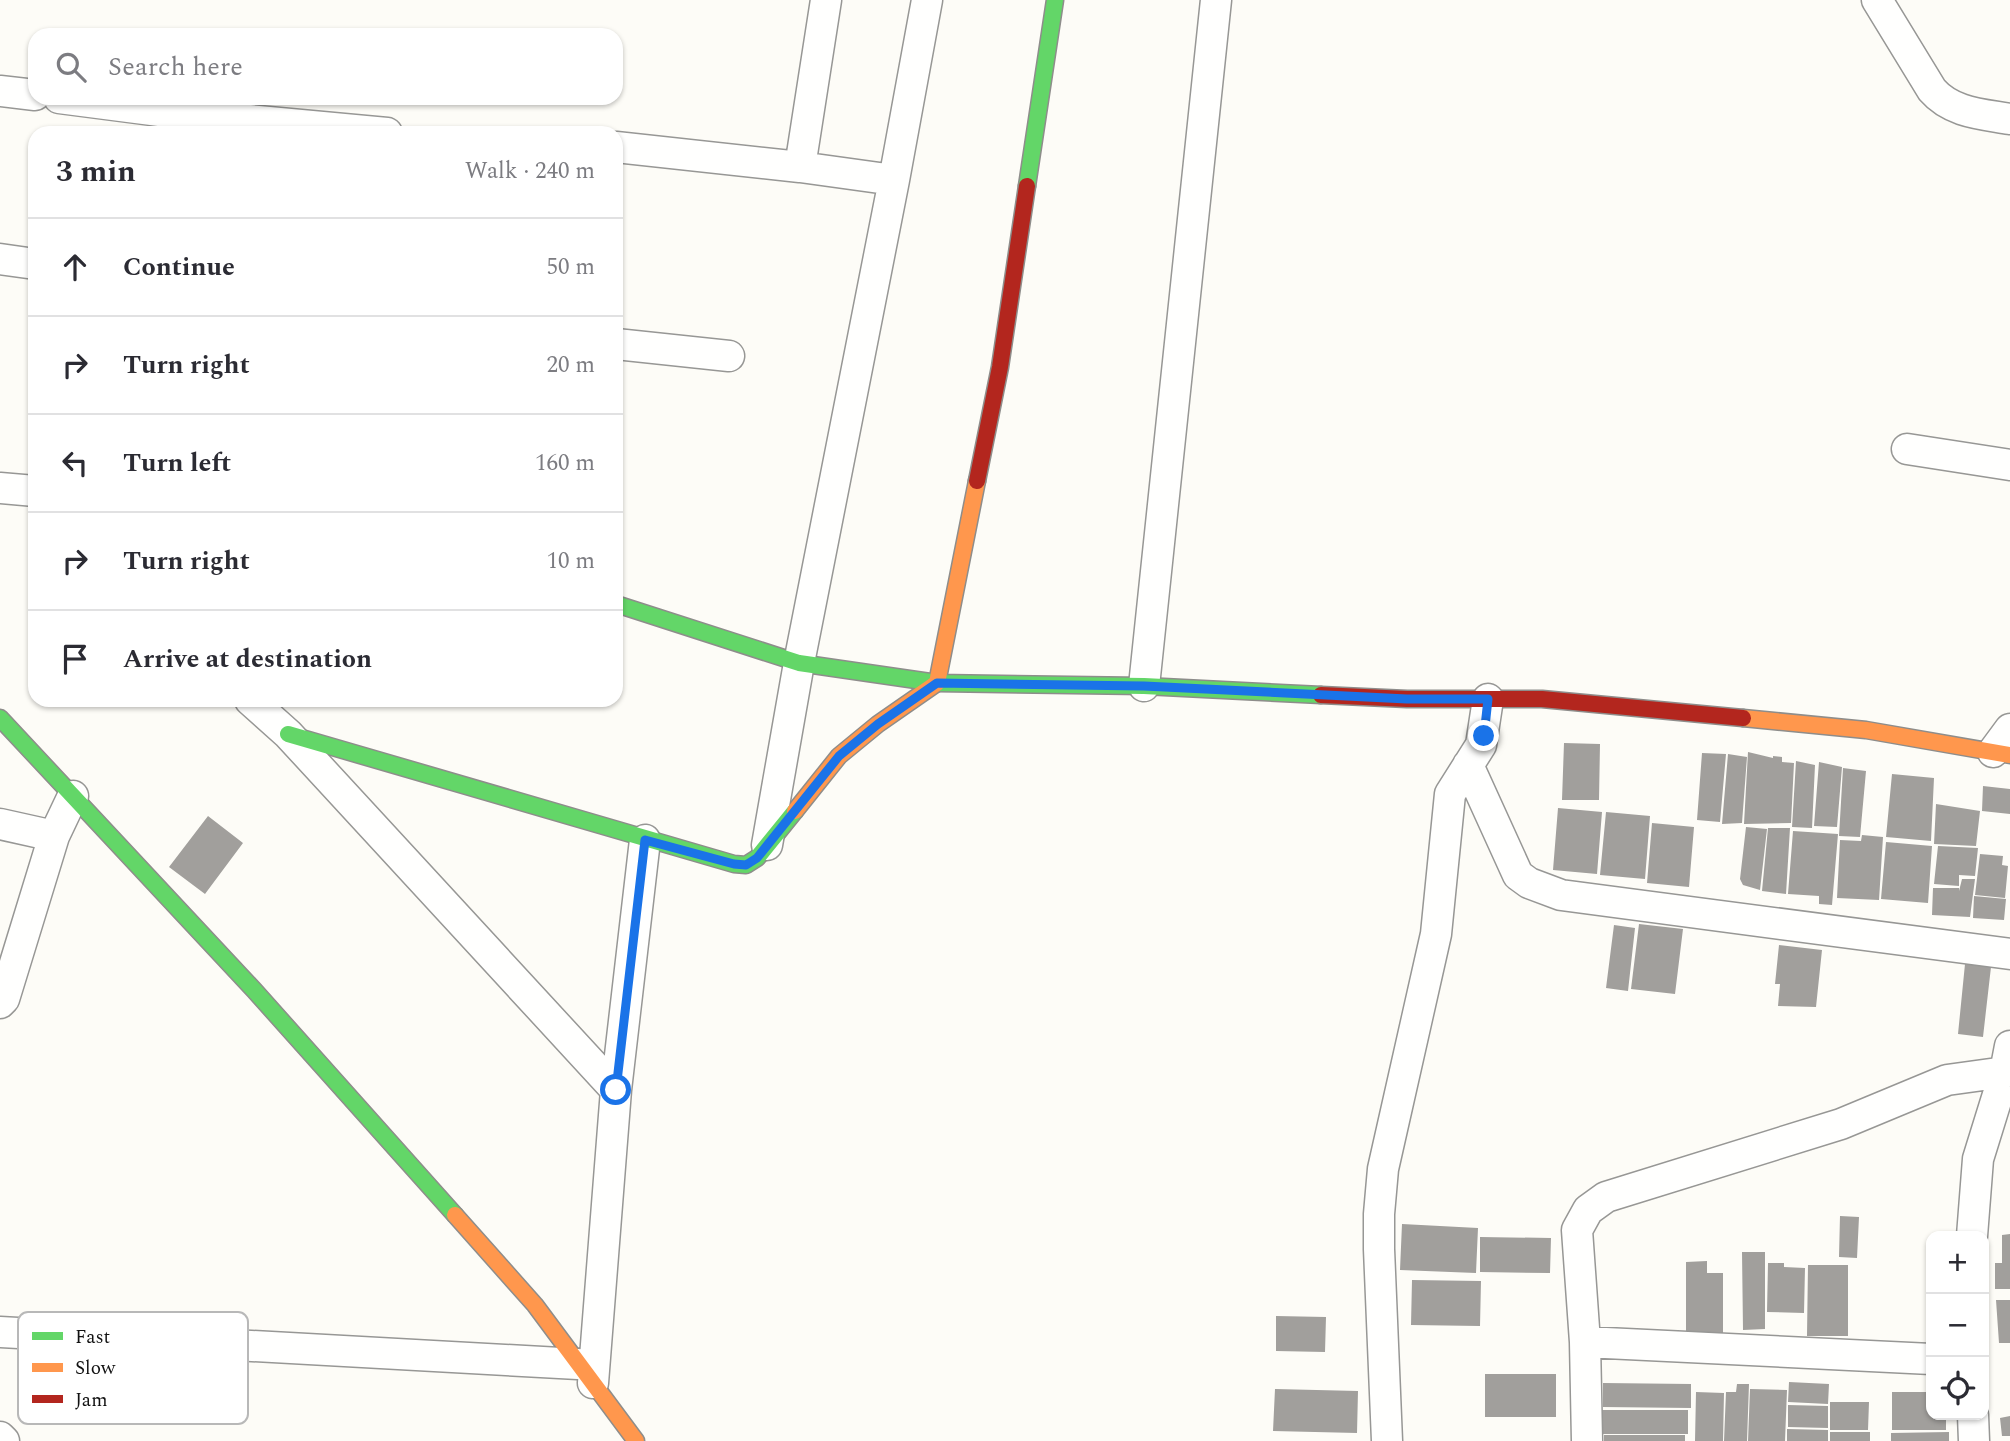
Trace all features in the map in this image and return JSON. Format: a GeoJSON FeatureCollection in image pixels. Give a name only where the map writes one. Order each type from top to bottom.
{"type":"FeatureCollection","features":[{"type":"Feature","properties":{"kind":"street"},"geometry":{"type":"LineString","coordinates":[[800,167],[826,0]]}},
{"type":"Feature","properties":{"kind":"street"},"geometry":{"type":"LineString","coordinates":[[767,845],[799,663],[927,0]]}},
{"type":"Feature","properties":{"kind":"street"},"geometry":{"type":"LineString","coordinates":[[288,734],[734,864],[746,865],[757,858],[839,756],[878,724],[937,683],[1000,367],[1055,0]]}},
{"type":"Feature","properties":{"kind":"street"},"geometry":{"type":"LineString","coordinates":[[1144,686],[1216,0]]}},
{"type":"Feature","properties":{"kind":"street"},"geometry":{"type":"LineString","coordinates":[[1877,0],[1940,99],[1961,110],[2010,119]]}},
{"type":"Feature","properties":{"kind":"street"},"geometry":{"type":"LineString","coordinates":[[0,91],[28,94]]}},
{"type":"Feature","properties":{"kind":"street"},"geometry":{"type":"LineString","coordinates":[[113,105],[313,126]]}},
{"type":"Feature","properties":{"kind":"street"},"geometry":{"type":"LineString","coordinates":[[623,148],[894,180]]}},
{"type":"Feature","properties":{"kind":"street"},"geometry":{"type":"LineString","coordinates":[[0,259],[28,263]]}},
{"type":"Feature","properties":{"kind":"street"},"geometry":{"type":"LineString","coordinates":[[623,345],[729,356]]}},
{"type":"Feature","properties":{"kind":"street"},"geometry":{"type":"LineString","coordinates":[[1907,449],[2010,465]]}},
{"type":"Feature","properties":{"kind":"street"},"geometry":{"type":"LineString","coordinates":[[0,488],[28,490]]}},
{"type":"Feature","properties":{"kind":"street"},"geometry":{"type":"LineString","coordinates":[[623,606],[799,663],[937,683],[1144,686],[1407,699],[1542,699],[2004,745]]}},
{"type":"Feature","properties":{"kind":"street"},"geometry":{"type":"LineString","coordinates":[[1387,1441],[1378,1250],[1378,1214],[1383,1169],[1436,934],[1450,794],[1481,745],[1488,699]]}},
{"type":"Feature","properties":{"kind":"street"},"geometry":{"type":"LineString","coordinates":[[258,707],[288,734],[616,1090]]}},
{"type":"Feature","properties":{"kind":"street"},"geometry":{"type":"LineString","coordinates":[[0,718],[254,990],[526,1294],[636,1441]]}},
{"type":"Feature","properties":{"kind":"street"},"geometry":{"type":"LineString","coordinates":[[1468,765],[1518,875],[1541,889],[1561,895],[2010,954]]}},
{"type":"Feature","properties":{"kind":"street"},"geometry":{"type":"LineString","coordinates":[[0,1003],[4,999],[54,836],[73,796]]}},
{"type":"Feature","properties":{"kind":"street"},"geometry":{"type":"LineString","coordinates":[[0,824],[54,836]]}},
{"type":"Feature","properties":{"kind":"street"},"geometry":{"type":"LineString","coordinates":[[586,1373],[645,840]]}},
{"type":"Feature","properties":{"kind":"street"},"geometry":{"type":"LineString","coordinates":[[1972,1231],[1978,1158],[2007,1059]]}},
{"type":"Feature","properties":{"kind":"street"},"geometry":{"type":"LineString","coordinates":[[1587,1441],[1586,1342],[1577,1230],[1588,1210],[1606,1197],[1841,1124],[1947,1080],[2007,1059]]}},
{"type":"Feature","properties":{"kind":"street"},"geometry":{"type":"LineString","coordinates":[[0,1332],[18,1333]]}},
{"type":"Feature","properties":{"kind":"street"},"geometry":{"type":"LineString","coordinates":[[1586,1342],[1926,1359]]}},
{"type":"Feature","properties":{"kind":"street"},"geometry":{"type":"LineString","coordinates":[[248,1349],[586,1373]]}},
{"type":"Feature","properties":{"kind":"street"},"geometry":{"type":"LineString","coordinates":[[1973,1420],[1974,1441]]}},
{"type":"Feature","properties":{"kind":"street"},"geometry":{"type":"LineString","coordinates":[[0,1437],[4,1441]]}},
{"type":"Feature","properties":{"kind":"building"},"geometry":{"type":"Polygon","coordinates":[[[1564,743],[1600,744],[1599,800],[1562,800],[1564,743]]]}},
{"type":"Feature","properties":{"kind":"building"},"geometry":{"type":"Polygon","coordinates":[[[1748,752],[1773,758],[1782,757],[1782,762],[1794,763],[1791,823],[1744,824],[1748,752]]]}},
{"type":"Feature","properties":{"kind":"building"},"geometry":{"type":"Polygon","coordinates":[[[1702,753],[1726,754],[1720,822],[1697,820],[1702,753]]]}},
{"type":"Feature","properties":{"kind":"building"},"geometry":{"type":"Polygon","coordinates":[[[1728,754],[1747,757],[1742,823],[1722,824],[1728,754]]]}},
{"type":"Feature","properties":{"kind":"building"},"geometry":{"type":"Polygon","coordinates":[[[1796,761],[1815,765],[1812,828],[1792,827],[1796,761]]]}},
{"type":"Feature","properties":{"kind":"building"},"geometry":{"type":"Polygon","coordinates":[[[1819,762],[1842,767],[1837,827],[1814,826],[1819,762]]]}},
{"type":"Feature","properties":{"kind":"building"},"geometry":{"type":"Polygon","coordinates":[[[1843,768],[1866,771],[1860,837],[1839,836],[1843,768]]]}},
{"type":"Feature","properties":{"kind":"building"},"geometry":{"type":"Polygon","coordinates":[[[1892,774],[1934,778],[1931,841],[1886,837],[1892,774]]]}},
{"type":"Feature","properties":{"kind":"building"},"geometry":{"type":"Polygon","coordinates":[[[1983,786],[2010,789],[2010,814],[1982,811],[1983,786]]]}},
{"type":"Feature","properties":{"kind":"building"},"geometry":{"type":"Polygon","coordinates":[[[1936,804],[1980,811],[1976,846],[1934,844],[1936,804]]]}},
{"type":"Feature","properties":{"kind":"building"},"geometry":{"type":"Polygon","coordinates":[[[1558,808],[1602,812],[1597,874],[1553,870],[1558,808]]]}},
{"type":"Feature","properties":{"kind":"building"},"geometry":{"type":"Polygon","coordinates":[[[1606,812],[1650,816],[1645,879],[1600,875],[1606,812]]]}},
{"type":"Feature","properties":{"kind":"building"},"geometry":{"type":"Polygon","coordinates":[[[208,816],[243,843],[205,894],[169,867],[208,816]]]}},
{"type":"Feature","properties":{"kind":"building"},"geometry":{"type":"Polygon","coordinates":[[[1652,823],[1694,827],[1689,887],[1647,883],[1652,823]]]}},
{"type":"Feature","properties":{"kind":"building"},"geometry":{"type":"Polygon","coordinates":[[[1746,827],[1767,829],[1760,890],[1743,885],[1740,879],[1746,827]]]}},
{"type":"Feature","properties":{"kind":"building"},"geometry":{"type":"Polygon","coordinates":[[[1768,828],[1790,828],[1786,894],[1762,891],[1768,828]]]}},
{"type":"Feature","properties":{"kind":"building"},"geometry":{"type":"Polygon","coordinates":[[[1793,831],[1838,834],[1832,905],[1819,904],[1819,896],[1788,894],[1793,831]]]}},
{"type":"Feature","properties":{"kind":"building"},"geometry":{"type":"Polygon","coordinates":[[[1862,835],[1883,837],[1879,900],[1837,898],[1840,840],[1861,841],[1862,835]]]}},
{"type":"Feature","properties":{"kind":"building"},"geometry":{"type":"Polygon","coordinates":[[[1886,842],[1932,846],[1928,903],[1881,899],[1886,842]]]}},
{"type":"Feature","properties":{"kind":"building"},"geometry":{"type":"Polygon","coordinates":[[[1938,846],[1978,848],[1975,876],[1959,875],[1959,886],[1934,884],[1938,846]]]}},
{"type":"Feature","properties":{"kind":"building"},"geometry":{"type":"Polygon","coordinates":[[[1980,854],[2003,856],[2002,865],[2008,866],[2005,898],[1975,895],[1980,854]]]}},
{"type":"Feature","properties":{"kind":"building"},"geometry":{"type":"Polygon","coordinates":[[[1962,879],[1975,879],[1970,917],[1932,915],[1933,888],[1959,888],[1959,891],[1962,879]]]}},
{"type":"Feature","properties":{"kind":"building"},"geometry":{"type":"Polygon","coordinates":[[[1974,896],[2006,899],[2004,920],[1973,918],[1974,896]]]}},
{"type":"Feature","properties":{"kind":"building"},"geometry":{"type":"Polygon","coordinates":[[[1639,924],[1683,929],[1675,994],[1631,989],[1639,924]]]}},
{"type":"Feature","properties":{"kind":"building"},"geometry":{"type":"Polygon","coordinates":[[[1614,925],[1635,928],[1628,991],[1606,988],[1614,925]]]}},
{"type":"Feature","properties":{"kind":"building"},"geometry":{"type":"Polygon","coordinates":[[[1779,945],[1822,950],[1816,1007],[1778,1006],[1780,984],[1775,984],[1779,945]]]}},
{"type":"Feature","properties":{"kind":"building"},"geometry":{"type":"Polygon","coordinates":[[[1965,964],[1991,967],[1983,1037],[1958,1034],[1965,964]]]}},
{"type":"Feature","properties":{"kind":"building"},"geometry":{"type":"Polygon","coordinates":[[[1840,1216],[1859,1217],[1857,1258],[1839,1257],[1840,1216]]]}},
{"type":"Feature","properties":{"kind":"building"},"geometry":{"type":"Polygon","coordinates":[[[1402,1224],[1478,1228],[1476,1273],[1400,1270],[1402,1224]]]}},
{"type":"Feature","properties":{"kind":"building"},"geometry":{"type":"Polygon","coordinates":[[[2010,1234],[2010,1289],[1995,1289],[1995,1263],[2002,1263],[2002,1235],[2010,1234]]]}},
{"type":"Feature","properties":{"kind":"building"},"geometry":{"type":"Polygon","coordinates":[[[1480,1237],[1551,1238],[1550,1273],[1480,1272],[1480,1237]]]}},
{"type":"Feature","properties":{"kind":"building"},"geometry":{"type":"Polygon","coordinates":[[[1742,1252],[1765,1252],[1765,1329],[1743,1330],[1742,1252]]]}},
{"type":"Feature","properties":{"kind":"building"},"geometry":{"type":"Polygon","coordinates":[[[1707,1261],[1707,1273],[1723,1273],[1723,1337],[1686,1338],[1686,1262],[1707,1261]]]}},
{"type":"Feature","properties":{"kind":"building"},"geometry":{"type":"Polygon","coordinates":[[[1768,1263],[1784,1263],[1784,1267],[1805,1268],[1804,1313],[1767,1312],[1768,1263]]]}},
{"type":"Feature","properties":{"kind":"building"},"geometry":{"type":"Polygon","coordinates":[[[1808,1265],[1848,1265],[1848,1336],[1807,1336],[1808,1265]]]}},
{"type":"Feature","properties":{"kind":"building"},"geometry":{"type":"Polygon","coordinates":[[[1412,1280],[1481,1281],[1480,1326],[1411,1325],[1412,1280]]]}},
{"type":"Feature","properties":{"kind":"building"},"geometry":{"type":"Polygon","coordinates":[[[1996,1300],[2010,1300],[2010,1343],[1999,1343],[1996,1300]]]}},
{"type":"Feature","properties":{"kind":"building"},"geometry":{"type":"Polygon","coordinates":[[[1276,1316],[1326,1317],[1325,1352],[1276,1351],[1276,1316]]]}},
{"type":"Feature","properties":{"kind":"building"},"geometry":{"type":"Polygon","coordinates":[[[1485,1374],[1556,1374],[1556,1417],[1485,1417],[1485,1374]]]}},
{"type":"Feature","properties":{"kind":"building"},"geometry":{"type":"Polygon","coordinates":[[[1789,1382],[1829,1384],[1828,1404],[1788,1402],[1789,1382]]]}},
{"type":"Feature","properties":{"kind":"building"},"geometry":{"type":"Polygon","coordinates":[[[1603,1383],[1691,1384],[1691,1408],[1603,1407],[1603,1383]]]}},
{"type":"Feature","properties":{"kind":"building"},"geometry":{"type":"Polygon","coordinates":[[[1737,1384],[1749,1384],[1747,1441],[1724,1441],[1726,1392],[1736,1392],[1737,1384]]]}},
{"type":"Feature","properties":{"kind":"building"},"geometry":{"type":"Polygon","coordinates":[[[1275,1389],[1358,1391],[1357,1433],[1273,1431],[1275,1389]]]}},
{"type":"Feature","properties":{"kind":"building"},"geometry":{"type":"Polygon","coordinates":[[[1750,1389],[1787,1390],[1785,1441],[1748,1441],[1750,1389]]]}},
{"type":"Feature","properties":{"kind":"building"},"geometry":{"type":"Polygon","coordinates":[[[1696,1392],[1724,1393],[1723,1441],[1695,1441],[1696,1392]]]}},
{"type":"Feature","properties":{"kind":"building"},"geometry":{"type":"Polygon","coordinates":[[[1892,1392],[1926,1392],[1926,1420],[1946,1420],[1946,1430],[1892,1430],[1892,1392]]]}},
{"type":"Feature","properties":{"kind":"building"},"geometry":{"type":"Polygon","coordinates":[[[1830,1402],[1869,1402],[1868,1430],[1830,1430],[1830,1402]]]}},
{"type":"Feature","properties":{"kind":"building"},"geometry":{"type":"Polygon","coordinates":[[[1788,1405],[1828,1406],[1828,1428],[1788,1427],[1788,1405]]]}},
{"type":"Feature","properties":{"kind":"building"},"geometry":{"type":"Polygon","coordinates":[[[1601,1410],[1688,1410],[1688,1434],[1601,1434],[1601,1410]]]}},
{"type":"Feature","properties":{"kind":"building"},"geometry":{"type":"Polygon","coordinates":[[[2010,1416],[2010,1436],[2002,1436],[2000,1418],[2010,1416]]]}},
{"type":"Feature","properties":{"kind":"building"},"geometry":{"type":"Polygon","coordinates":[[[1787,1429],[1828,1430],[1828,1441],[1787,1441],[1787,1429]]]}},
{"type":"Feature","properties":{"kind":"building"},"geometry":{"type":"Polygon","coordinates":[[[1830,1432],[1870,1432],[1870,1441],[1830,1441],[1830,1432]]]}},
{"type":"Feature","properties":{"kind":"building"},"geometry":{"type":"Polygon","coordinates":[[[1949,1432],[1949,1441],[1891,1441],[1891,1433],[1949,1432]]]}},
{"type":"Feature","properties":{"kind":"building"},"geometry":{"type":"Polygon","coordinates":[[[1604,1435],[1685,1435],[1685,1441],[1604,1441],[1604,1435]]]}},
{"type":"Feature","properties":{"kind":"traffic: fast"},"geometry":{"type":"LineString","coordinates":[[1027,186],[1055,0]]}},
{"type":"Feature","properties":{"kind":"traffic: fast"},"geometry":{"type":"LineString","coordinates":[[623,606],[799,663],[937,683],[1144,686],[1321,695]]}},
{"type":"Feature","properties":{"kind":"traffic: fast"},"geometry":{"type":"LineString","coordinates":[[0,718],[254,990],[455,1215]]}},
{"type":"Feature","properties":{"kind":"traffic: fast"},"geometry":{"type":"LineString","coordinates":[[288,734],[734,864],[746,865],[757,858],[795,811]]}},
{"type":"Feature","properties":{"kind":"traffic: slow"},"geometry":{"type":"LineString","coordinates":[[795,811],[839,756],[878,724],[937,683],[977,481]]}},
{"type":"Feature","properties":{"kind":"traffic: slow"},"geometry":{"type":"LineString","coordinates":[[1743,718],[1866,730],[2010,755]]}},
{"type":"Feature","properties":{"kind":"traffic: slow"},"geometry":{"type":"LineString","coordinates":[[455,1215],[535,1305],[636,1441]]}},
{"type":"Feature","properties":{"kind":"traffic: jam"},"geometry":{"type":"LineString","coordinates":[[977,481],[1000,367],[1027,186]]}},
{"type":"Feature","properties":{"kind":"traffic: jam"},"geometry":{"type":"LineString","coordinates":[[1321,695],[1407,699],[1542,699],[1743,718]]}},
{"type":"Feature","properties":{"kind":"route"},"geometry":{"type":"LineString","coordinates":[[616,1090],[645,840],[746,865],[757,858],[839,756],[878,724],[937,683],[1144,686],[1407,699],[1488,699],[1484,736]]}}]}
